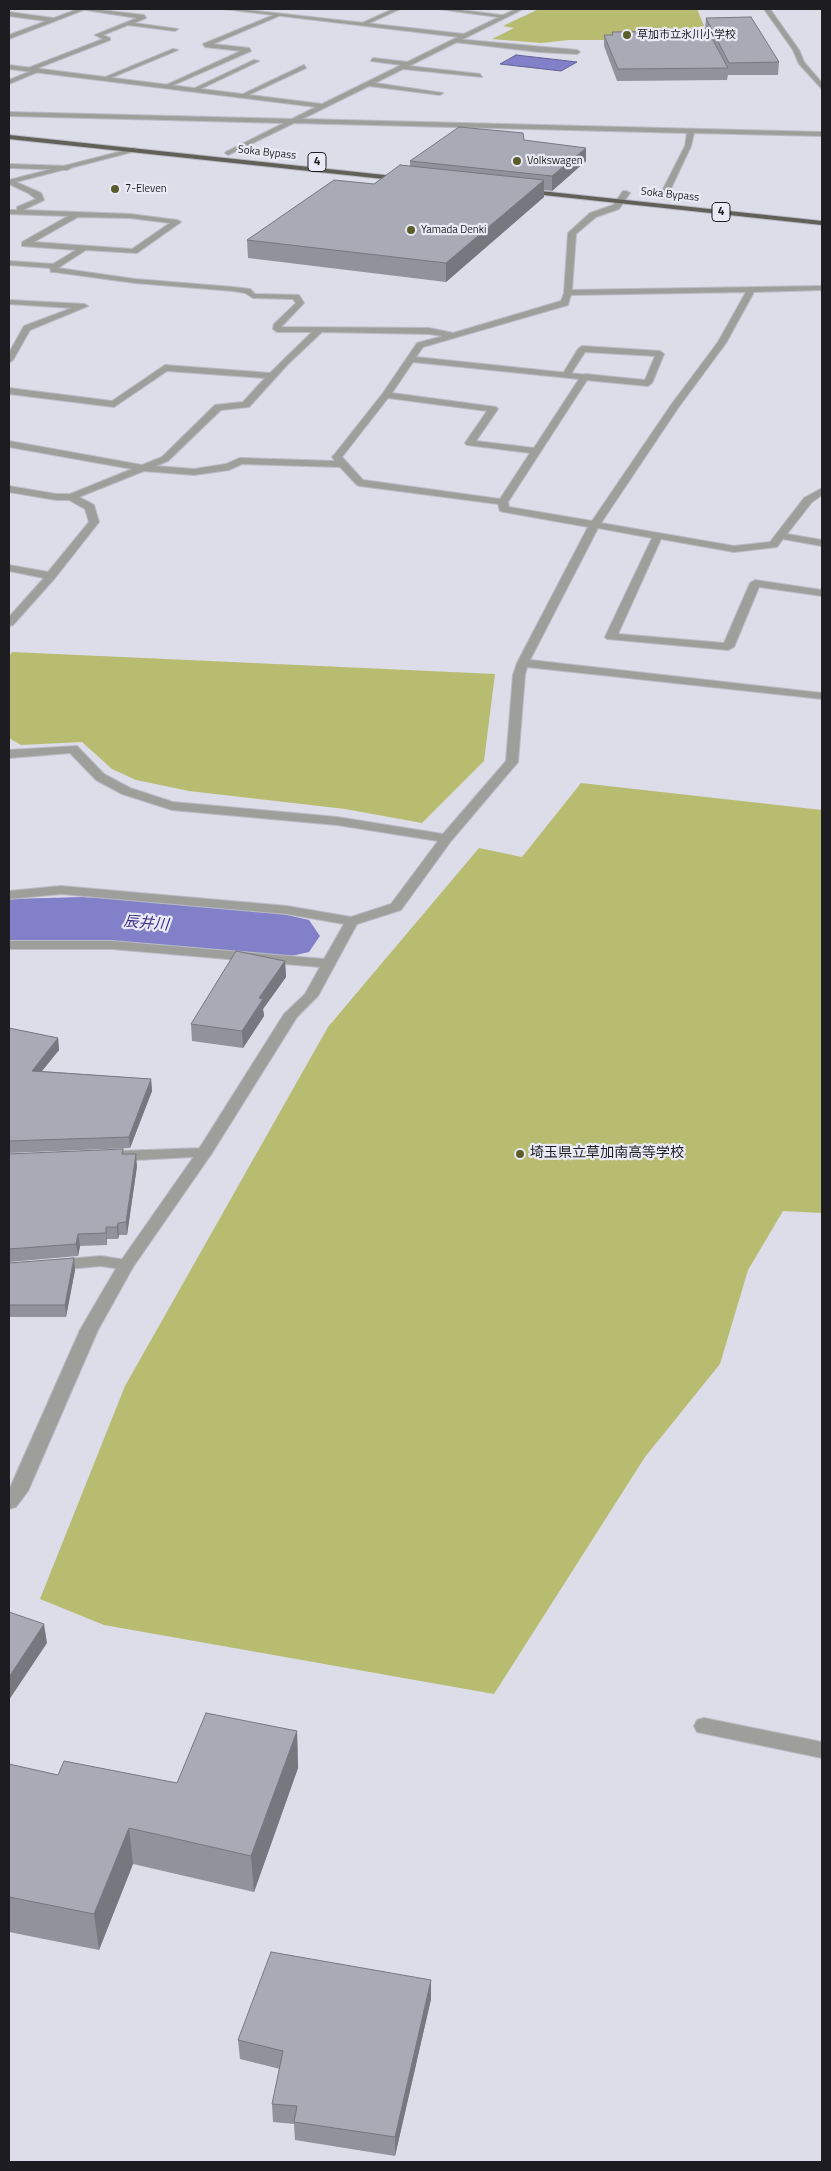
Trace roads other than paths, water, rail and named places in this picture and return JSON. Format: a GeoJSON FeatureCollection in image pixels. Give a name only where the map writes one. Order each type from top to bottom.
{"type":"FeatureCollection","features":[{"type":"Feature","properties":{"kind":"highway","name":"Soka Bypass"},"geometry":{"type":"LineString","coordinates":[[9,130],[378,168]]}},
{"type":"Feature","properties":{"kind":"highway","name":"Soka Bypass"},"geometry":{"type":"LineString","coordinates":[[9,137],[416,180]]}},
{"type":"Feature","properties":{"kind":"highway"},"geometry":{"type":"LineString","coordinates":[[527,183],[586,189]]}},
{"type":"Feature","properties":{"kind":"highway","name":"Soka Bypass"},"geometry":{"type":"LineString","coordinates":[[513,190],[618,197],[822,223]]}},
{"type":"Feature","properties":{"kind":"highway","name":"Soka Bypass"},"geometry":{"type":"LineString","coordinates":[[626,193],[635,194]]}},
{"type":"Feature","properties":{"kind":"highway","name":"Soka Bypass"},"geometry":{"type":"LineString","coordinates":[[654,196],[672,198]]}},
{"type":"Feature","properties":{"kind":"street"},"geometry":{"type":"LineString","coordinates":[[9,14],[21,9]]}},
{"type":"Feature","properties":{"kind":"street"},"geometry":{"type":"LineString","coordinates":[[9,36],[82,9],[144,17],[98,35],[108,38],[9,82]]}},
{"type":"Feature","properties":{"kind":"street"},"geometry":{"type":"LineString","coordinates":[[226,9],[465,36]]}},
{"type":"Feature","properties":{"kind":"street"},"geometry":{"type":"LineString","coordinates":[[363,24],[396,9]]}},
{"type":"Feature","properties":{"kind":"street"},"geometry":{"type":"LineString","coordinates":[[441,9],[505,16]]}},
{"type":"Feature","properties":{"kind":"street"},"geometry":{"type":"LineString","coordinates":[[228,153],[520,9]]}},
{"type":"Feature","properties":{"kind":"street"},"geometry":{"type":"LineString","coordinates":[[767,9],[796,50],[801,64],[822,87]]}},
{"type":"Feature","properties":{"kind":"street"},"geometry":{"type":"LineString","coordinates":[[9,14],[53,20]]}},
{"type":"Feature","properties":{"kind":"street"},"geometry":{"type":"LineString","coordinates":[[168,86],[249,50],[205,45],[278,15]]}},
{"type":"Feature","properties":{"kind":"street"},"geometry":{"type":"LineString","coordinates":[[127,24],[174,29]]}},
{"type":"Feature","properties":{"kind":"street"},"geometry":{"type":"LineString","coordinates":[[377,30],[384,27]]}},
{"type":"Feature","properties":{"kind":"street"},"geometry":{"type":"LineString","coordinates":[[456,41],[576,52]]}},
{"type":"Feature","properties":{"kind":"street"},"geometry":{"type":"LineString","coordinates":[[106,78],[175,50]]}},
{"type":"Feature","properties":{"kind":"street"},"geometry":{"type":"LineString","coordinates":[[373,60],[480,76]]}},
{"type":"Feature","properties":{"kind":"street"},"geometry":{"type":"LineString","coordinates":[[196,90],[256,61]]}},
{"type":"Feature","properties":{"kind":"street"},"geometry":{"type":"LineString","coordinates":[[9,67],[322,106]]}},
{"type":"Feature","properties":{"kind":"street"},"geometry":{"type":"LineString","coordinates":[[242,96],[304,67]]}},
{"type":"Feature","properties":{"kind":"street"},"geometry":{"type":"LineString","coordinates":[[809,73],[822,72]]}},
{"type":"Feature","properties":{"kind":"street"},"geometry":{"type":"LineString","coordinates":[[367,84],[440,93]]}},
{"type":"Feature","properties":{"kind":"street"},"geometry":{"type":"LineString","coordinates":[[9,114],[822,134]]}},
{"type":"Feature","properties":{"kind":"street"},"geometry":{"type":"LineString","coordinates":[[663,197],[688,146],[691,130]]}},
{"type":"Feature","properties":{"kind":"street"},"geometry":{"type":"LineString","coordinates":[[9,213],[40,200],[31,191],[9,182],[134,150]]}},
{"type":"Feature","properties":{"kind":"street"},"geometry":{"type":"LineString","coordinates":[[9,166],[67,168]]}},
{"type":"Feature","properties":{"kind":"street"},"geometry":{"type":"LineString","coordinates":[[503,502],[360,482],[337,457],[386,395],[420,345],[565,303],[568,293],[572,233],[593,215],[616,207],[618,197],[626,193]]}},
{"type":"Feature","properties":{"kind":"street"},"geometry":{"type":"LineString","coordinates":[[9,213],[77,214],[130,216],[177,222],[134,252],[25,244],[77,214]]}},
{"type":"Feature","properties":{"kind":"street"},"geometry":{"type":"LineString","coordinates":[[9,263],[54,266],[84,248]]}},
{"type":"Feature","properties":{"kind":"street"},"geometry":{"type":"LineString","coordinates":[[54,266],[54,270],[64,272],[135,281],[233,289],[247,291],[253,296],[296,298],[300,303],[277,326],[277,329],[429,331],[454,334]]}},
{"type":"Feature","properties":{"kind":"street"},"geometry":{"type":"LineString","coordinates":[[9,895],[61,890],[287,910],[352,921],[396,907],[446,838],[512,762],[519,675],[523,663],[595,524],[674,408],[722,343],[752,288]]}},
{"type":"Feature","properties":{"kind":"street"},"geometry":{"type":"LineString","coordinates":[[568,293],[822,288]]}},
{"type":"Feature","properties":{"kind":"street"},"geometry":{"type":"LineString","coordinates":[[9,302],[84,306],[27,328],[9,360]]}},
{"type":"Feature","properties":{"kind":"street"},"geometry":{"type":"LineString","coordinates":[[9,488],[56,498],[71,497],[165,459],[218,408],[246,405],[272,376],[319,330]]}},
{"type":"Feature","properties":{"kind":"street"},"geometry":{"type":"LineString","coordinates":[[409,359],[584,377],[648,383],[660,354],[582,350],[566,375]]}},
{"type":"Feature","properties":{"kind":"street"},"geometry":{"type":"LineString","coordinates":[[9,391],[114,404],[165,368],[272,376]]}},
{"type":"Feature","properties":{"kind":"street"},"geometry":{"type":"LineString","coordinates":[[584,377],[503,502],[504,509],[734,549],[773,545],[782,536],[808,500],[822,490]]}},
{"type":"Feature","properties":{"kind":"street"},"geometry":{"type":"LineString","coordinates":[[386,395],[493,409],[470,443],[536,451]]}},
{"type":"Feature","properties":{"kind":"street"},"geometry":{"type":"LineString","coordinates":[[9,444],[144,468],[194,472],[228,467],[240,461],[342,464]]}},
{"type":"Feature","properties":{"kind":"street"},"geometry":{"type":"LineString","coordinates":[[9,623],[51,576],[94,522],[90,507],[71,497]]}},
{"type":"Feature","properties":{"kind":"street"},"geometry":{"type":"LineString","coordinates":[[658,535],[611,637],[728,647],[756,583],[822,593]]}},
{"type":"Feature","properties":{"kind":"street"},"geometry":{"type":"LineString","coordinates":[[782,536],[822,543]]}},
{"type":"Feature","properties":{"kind":"street"},"geometry":{"type":"LineString","coordinates":[[9,568],[51,576]]}},
{"type":"Feature","properties":{"kind":"street"},"geometry":{"type":"LineString","coordinates":[[523,663],[822,696]]}},
{"type":"Feature","properties":{"kind":"street"},"geometry":{"type":"LineString","coordinates":[[9,754],[73,749],[100,777],[126,791],[172,806],[337,821],[446,838]]}},
{"type":"Feature","properties":{"kind":"street"},"geometry":{"type":"LineString","coordinates":[[9,1502],[19,1492],[89,1330],[126,1265],[204,1153],[291,1014],[310,996],[352,921]]}},
{"type":"Feature","properties":{"kind":"street"},"geometry":{"type":"LineString","coordinates":[[9,945],[112,945],[328,964]]}},
{"type":"Feature","properties":{"kind":"street"},"geometry":{"type":"LineString","coordinates":[[101,1157],[204,1153]]}},
{"type":"Feature","properties":{"kind":"street"},"geometry":{"type":"LineString","coordinates":[[36,1266],[101,1261],[126,1265]]}},
{"type":"Feature","properties":{"kind":"street"},"geometry":{"type":"LineString","coordinates":[[704,1726],[822,1750]]}},
{"type":"Feature","properties":{"kind":"waterway","name":"辰井川"},"geometry":{"type":"LineString","coordinates":[[9,921],[82,919],[187,925],[283,936]]}},
{"type":"Feature","properties":{"kind":"place","name":"草加市立氷川小学校"},"geometry":{"type":"Point","coordinates":[627,35]}},
{"type":"Feature","properties":{"kind":"place","name":"Volkswagen"},"geometry":{"type":"Point","coordinates":[517,161]}},
{"type":"Feature","properties":{"kind":"place","name":"7-Eleven"},"geometry":{"type":"Point","coordinates":[115,189]}},
{"type":"Feature","properties":{"kind":"place","name":"Yamada Denki"},"geometry":{"type":"Point","coordinates":[411,230]}},
{"type":"Feature","properties":{"kind":"place","name":"埼玉県立草加南高等学校"},"geometry":{"type":"Point","coordinates":[520,1154]}}]}
